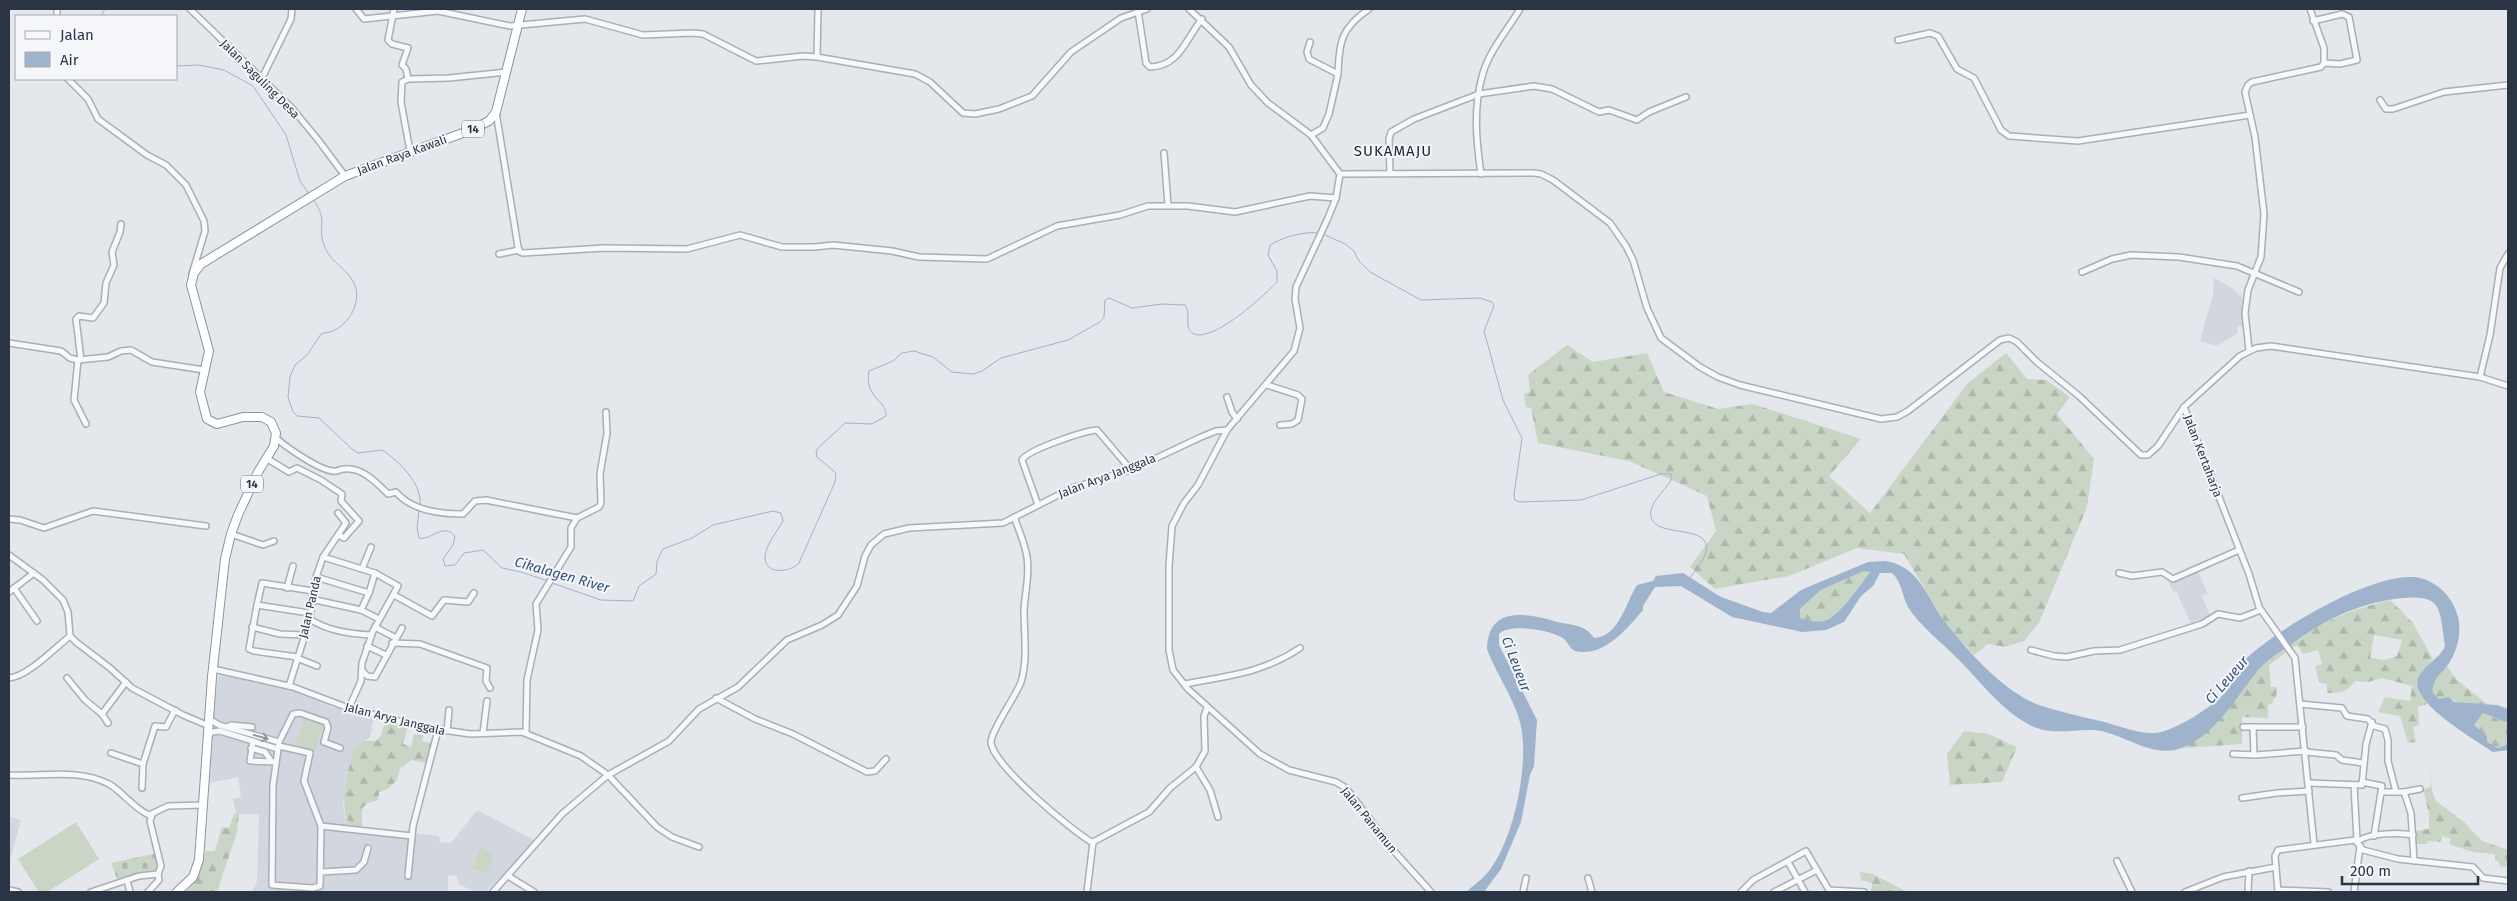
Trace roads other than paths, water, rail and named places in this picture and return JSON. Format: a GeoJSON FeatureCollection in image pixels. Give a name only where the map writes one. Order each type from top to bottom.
{"type":"FeatureCollection","features":[{"type":"Feature","properties":{"kind":"highway","name":"14"},"geometry":{"type":"LineString","coordinates":[[496,112],[522,9]]}},
{"type":"Feature","properties":{"kind":"highway","name":"Jalan Raya Kawali"},"geometry":{"type":"LineString","coordinates":[[344,176],[482,126],[496,112]]}},
{"type":"Feature","properties":{"kind":"highway","name":"14"},"geometry":{"type":"LineString","coordinates":[[191,285],[194,273],[200,264],[344,176]]}},
{"type":"Feature","properties":{"kind":"highway"},"geometry":{"type":"LineString","coordinates":[[191,285],[209,351],[200,392],[204,414],[209,421],[217,424],[243,417],[262,417],[273,424],[276,438]]}},
{"type":"Feature","properties":{"kind":"highway","name":"14"},"geometry":{"type":"LineString","coordinates":[[177,892],[189,883],[198,866],[213,669],[225,559],[230,534],[276,438]]}},
{"type":"Feature","properties":{"kind":"street","name":"Jalan Saguling Desa"},"geometry":{"type":"LineString","coordinates":[[190,9],[218,38],[262,78],[320,141],[344,176]]}},
{"type":"Feature","properties":{"kind":"street"},"geometry":{"type":"LineString","coordinates":[[262,78],[291,19],[292,9]]}},
{"type":"Feature","properties":{"kind":"street"},"geometry":{"type":"LineString","coordinates":[[356,9],[360,17],[364,19],[391,17],[421,11],[438,11],[503,25],[518,26],[594,20],[643,36],[703,34],[756,61],[803,56],[818,57],[915,74],[930,82],[963,113],[975,114],[999,109],[1032,96],[1071,52],[1098,32],[1138,11],[1147,9]]}},
{"type":"Feature","properties":{"kind":"street"},"geometry":{"type":"LineString","coordinates":[[394,9],[388,40],[392,44],[408,48],[402,65],[406,69],[408,79]]}},
{"type":"Feature","properties":{"kind":"street"},"geometry":{"type":"LineString","coordinates":[[818,9],[818,57]]}},
{"type":"Feature","properties":{"kind":"street"},"geometry":{"type":"LineString","coordinates":[[1189,9],[1202,19],[1229,47],[1251,86],[1268,103],[1311,135],[1340,174],[1541,174],[1596,211],[1610,223],[1626,246],[1647,308],[1661,338],[1700,367],[1718,377],[1740,385],[1860,415],[1892,419],[1908,411],[2000,340],[2009,338],[2017,342],[2037,362],[2080,396],[2141,455],[2148,455],[2158,446],[2184,407]]}},
{"type":"Feature","properties":{"kind":"street"},"geometry":{"type":"LineString","coordinates":[[1311,135],[1323,128],[1329,114],[1338,74],[1341,38],[1354,20],[1369,9]]}},
{"type":"Feature","properties":{"kind":"street"},"geometry":{"type":"LineString","coordinates":[[1481,174],[1475,132],[1479,94],[1487,65],[1520,9]]}},
{"type":"Feature","properties":{"kind":"street"},"geometry":{"type":"LineString","coordinates":[[2310,9],[2324,48],[2324,63],[2321,67],[2264,79],[2248,85],[2245,92],[2256,137],[2264,214],[2261,257],[2248,290],[2245,313],[2249,350],[2271,346],[2298,349],[2403,367],[2480,377],[2508,386]]}},
{"type":"Feature","properties":{"kind":"street"},"geometry":{"type":"LineString","coordinates":[[1138,11],[1146,63],[1150,66],[1168,63],[1179,56],[1185,41],[1202,19]]}},
{"type":"Feature","properties":{"kind":"street"},"geometry":{"type":"LineString","coordinates":[[2313,21],[2342,14],[2349,17],[2357,60],[2340,64],[2324,63]]}},
{"type":"Feature","properties":{"kind":"street"},"geometry":{"type":"LineString","coordinates":[[1898,40],[1930,34],[1938,36],[1957,68],[1974,78],[2001,130],[2009,136],[2078,140],[2250,116]]}},
{"type":"Feature","properties":{"kind":"street"},"geometry":{"type":"LineString","coordinates":[[1310,42],[1308,57],[1338,74]]}},
{"type":"Feature","properties":{"kind":"street"},"geometry":{"type":"LineString","coordinates":[[410,151],[401,92],[402,83],[408,79],[434,79],[507,72]]}},
{"type":"Feature","properties":{"kind":"street"},"geometry":{"type":"LineString","coordinates":[[69,80],[88,99],[98,119],[147,155],[166,165],[182,179],[191,193],[205,231],[192,270],[191,285]]}},
{"type":"Feature","properties":{"kind":"street"},"geometry":{"type":"LineString","coordinates":[[2380,100],[2386,108],[2394,109],[2444,92],[2508,85]]}},
{"type":"Feature","properties":{"kind":"street"},"geometry":{"type":"LineString","coordinates":[[1390,174],[1389,139],[1391,132],[1414,119],[1479,94],[1534,86],[1546,87],[1599,112],[1609,110],[1637,120],[1649,112],[1686,97]]}},
{"type":"Feature","properties":{"kind":"street"},"geometry":{"type":"LineString","coordinates":[[496,112],[518,250]]}},
{"type":"Feature","properties":{"kind":"street"},"geometry":{"type":"LineString","coordinates":[[1164,153],[1168,205]]}},
{"type":"Feature","properties":{"kind":"street","name":"Jalan Panamun"},"geometry":{"type":"LineString","coordinates":[[1340,174],[1336,198],[1295,292],[1300,328],[1297,344],[1290,357],[1227,430],[1198,485],[1184,503],[1172,526],[1169,554],[1168,640],[1171,666],[1198,700],[1275,764],[1302,774],[1336,782],[1346,788],[1393,850],[1431,892]]}},
{"type":"Feature","properties":{"kind":"street"},"geometry":{"type":"LineString","coordinates":[[500,254],[518,250],[524,253],[604,248],[687,249],[740,235],[782,247],[815,248],[836,245],[892,251],[919,257],[987,259],[1066,224],[1120,215],[1148,206],[1168,205],[1235,212],[1302,197],[1336,198]]}},
{"type":"Feature","properties":{"kind":"street"},"geometry":{"type":"LineString","coordinates":[[86,424],[74,400],[80,360],[76,319],[79,316],[93,318],[104,303],[106,283],[114,265],[112,252],[121,224]]}},
{"type":"Feature","properties":{"kind":"street"},"geometry":{"type":"LineString","coordinates":[[2082,272],[2112,260],[2150,254],[2218,262],[2254,273],[2299,292]]}},
{"type":"Feature","properties":{"kind":"street"},"geometry":{"type":"LineString","coordinates":[[2480,377],[2490,335],[2500,268],[2508,254]]}},
{"type":"Feature","properties":{"kind":"street"},"geometry":{"type":"LineString","coordinates":[[9,343],[61,351],[70,358],[80,360],[108,357],[121,351],[132,350],[152,362],[204,370]]}},
{"type":"Feature","properties":{"kind":"street","name":"Jalan Kertaharja"},"geometry":{"type":"LineString","coordinates":[[2249,350],[2184,407],[2261,610],[2293,653],[2296,664],[2306,751],[2314,844]]}},
{"type":"Feature","properties":{"kind":"street"},"geometry":{"type":"LineString","coordinates":[[1267,385],[1301,397],[1298,420],[1292,424],[1280,424]]}},
{"type":"Feature","properties":{"kind":"street"},"geometry":{"type":"LineString","coordinates":[[1227,397],[1232,412],[1237,419]]}},
{"type":"Feature","properties":{"kind":"street"},"geometry":{"type":"LineString","coordinates":[[526,733],[527,680],[538,630],[536,604],[571,547],[571,528],[577,518],[599,507],[601,503],[600,474],[607,433],[606,412]]}},
{"type":"Feature","properties":{"kind":"street"},"geometry":{"type":"LineString","coordinates":[[1038,505],[1022,460],[1029,453],[1084,432],[1097,430],[1131,470]]}},
{"type":"Feature","properties":{"kind":"street","name":"Jalan Arya Janggala"},"geometry":{"type":"LineString","coordinates":[[213,669],[289,686],[349,708],[438,730],[526,733],[581,756],[608,775],[669,741],[699,709],[738,687],[786,640],[822,625],[838,615],[857,586],[865,556],[871,545],[884,534],[909,528],[987,526],[1003,523],[1090,481],[1131,470],[1201,437],[1216,431],[1227,430]]}},
{"type":"Feature","properties":{"kind":"street"},"geometry":{"type":"LineString","coordinates":[[276,438],[292,453],[300,454],[322,468],[334,472],[345,469],[364,474],[388,494],[396,492],[403,501],[416,507],[463,514],[475,501],[486,500],[577,518]]}},
{"type":"Feature","properties":{"kind":"street"},"geometry":{"type":"LineString","coordinates":[[266,458],[289,472],[297,468],[321,480],[342,494],[341,501],[359,522],[344,538],[338,535],[346,523],[338,513]]}},
{"type":"Feature","properties":{"kind":"street"},"geometry":{"type":"LineString","coordinates":[[9,519],[20,520],[44,528],[93,510],[206,526]]}},
{"type":"Feature","properties":{"kind":"street"},"geometry":{"type":"LineString","coordinates":[[1014,517],[1027,554],[1029,576],[1025,603],[1024,664],[1018,689],[992,735],[992,744],[999,758],[1036,798],[1061,822],[1093,844]]}},
{"type":"Feature","properties":{"kind":"street"},"geometry":{"type":"LineString","coordinates":[[230,534],[263,545],[268,541],[274,541]]}},
{"type":"Feature","properties":{"kind":"street","name":"Jalan Panda"},"geometry":{"type":"LineString","coordinates":[[289,686],[309,616],[312,591],[316,578],[323,557],[338,535]]}},
{"type":"Feature","properties":{"kind":"street"},"geometry":{"type":"LineString","coordinates":[[362,569],[371,547]]}},
{"type":"Feature","properties":{"kind":"street"},"geometry":{"type":"LineString","coordinates":[[2119,573],[2132,576],[2162,572],[2173,579],[2239,550]]}},
{"type":"Feature","properties":{"kind":"street"},"geometry":{"type":"LineString","coordinates":[[9,555],[52,588],[66,604],[70,636],[132,688],[175,710],[279,746]]}},
{"type":"Feature","properties":{"kind":"street"},"geometry":{"type":"LineString","coordinates":[[323,557],[362,569],[398,585],[367,646],[361,681],[349,708]]}},
{"type":"Feature","properties":{"kind":"street"},"geometry":{"type":"LineString","coordinates":[[287,588],[293,566]]}},
{"type":"Feature","properties":{"kind":"street"},"geometry":{"type":"LineString","coordinates":[[9,592],[34,573]]}},
{"type":"Feature","properties":{"kind":"street"},"geometry":{"type":"LineString","coordinates":[[361,610],[375,574]]}},
{"type":"Feature","properties":{"kind":"street"},"geometry":{"type":"LineString","coordinates":[[316,578],[369,593]]}},
{"type":"Feature","properties":{"kind":"street"},"geometry":{"type":"LineString","coordinates":[[312,591],[261,584],[248,646],[251,650],[297,658],[318,666]]}},
{"type":"Feature","properties":{"kind":"street"},"geometry":{"type":"LineString","coordinates":[[14,588],[37,621]]}},
{"type":"Feature","properties":{"kind":"street"},"geometry":{"type":"LineString","coordinates":[[394,595],[432,616],[444,600],[467,602],[474,593]]}},
{"type":"Feature","properties":{"kind":"street"},"geometry":{"type":"LineString","coordinates":[[311,599],[361,610],[380,619]]}},
{"type":"Feature","properties":{"kind":"street"},"geometry":{"type":"LineString","coordinates":[[257,605],[309,616],[317,624],[349,634],[371,636]]}},
{"type":"Feature","properties":{"kind":"street"},"geometry":{"type":"LineString","coordinates":[[2031,650],[2067,657],[2094,651],[2120,650],[2202,624],[2218,614],[2240,618],[2261,610]]}},
{"type":"Feature","properties":{"kind":"street"},"geometry":{"type":"LineString","coordinates":[[252,627],[280,634],[304,635]]}},
{"type":"Feature","properties":{"kind":"street"},"geometry":{"type":"LineString","coordinates":[[375,627],[394,640],[420,644],[487,668],[486,681],[490,688]]}},
{"type":"Feature","properties":{"kind":"street"},"geometry":{"type":"LineString","coordinates":[[362,669],[367,676],[374,678],[402,628]]}},
{"type":"Feature","properties":{"kind":"street"},"geometry":{"type":"LineString","coordinates":[[9,678],[15,677],[27,670],[70,636]]}},
{"type":"Feature","properties":{"kind":"street"},"geometry":{"type":"LineString","coordinates":[[367,646],[386,655]]}},
{"type":"Feature","properties":{"kind":"street"},"geometry":{"type":"LineString","coordinates":[[1184,684],[1243,674],[1279,662],[1300,648]]}},
{"type":"Feature","properties":{"kind":"street"},"geometry":{"type":"LineString","coordinates":[[67,678],[85,700],[102,714],[108,723]]}},
{"type":"Feature","properties":{"kind":"street"},"geometry":{"type":"LineString","coordinates":[[102,714],[126,682]]}},
{"type":"Feature","properties":{"kind":"street"},"geometry":{"type":"LineString","coordinates":[[716,698],[755,719],[792,734],[867,772],[875,771],[886,759]]}},
{"type":"Feature","properties":{"kind":"street"},"geometry":{"type":"LineString","coordinates":[[483,733],[487,701]]}},
{"type":"Feature","properties":{"kind":"street"},"geometry":{"type":"LineString","coordinates":[[2300,704],[2340,708],[2348,716],[2367,718],[2374,726],[2386,730],[2388,761],[2396,792]]}},
{"type":"Feature","properties":{"kind":"street"},"geometry":{"type":"LineString","coordinates":[[1093,844],[1149,812],[1170,788],[1196,767],[1205,751],[1204,719],[1207,708]]}},
{"type":"Feature","properties":{"kind":"street"},"geometry":{"type":"LineString","coordinates":[[142,788],[143,764],[155,726],[158,724],[166,727],[175,710]]}},
{"type":"Feature","properties":{"kind":"street"},"geometry":{"type":"LineString","coordinates":[[447,731],[449,710]]}},
{"type":"Feature","properties":{"kind":"street"},"geometry":{"type":"LineString","coordinates":[[208,736],[212,732],[220,731],[253,741],[279,746],[310,754],[304,781],[321,826],[321,872],[319,887],[278,887],[271,883],[273,762],[279,746],[289,719],[293,714],[300,713],[326,722],[328,728],[324,742],[340,748]]}},
{"type":"Feature","properties":{"kind":"street"},"geometry":{"type":"LineString","coordinates":[[2309,784],[2361,786],[2368,733],[2372,722]]}},
{"type":"Feature","properties":{"kind":"street"},"geometry":{"type":"LineString","coordinates":[[226,727],[232,724],[252,727]]}},
{"type":"Feature","properties":{"kind":"street"},"geometry":{"type":"LineString","coordinates":[[2243,727],[2303,727]]}},
{"type":"Feature","properties":{"kind":"street"},"geometry":{"type":"LineString","coordinates":[[2253,727],[2254,755]]}},
{"type":"Feature","properties":{"kind":"street"},"geometry":{"type":"LineString","coordinates":[[408,876],[412,836],[438,730]]}},
{"type":"Feature","properties":{"kind":"street"},"geometry":{"type":"LineString","coordinates":[[253,741],[249,759],[251,762],[273,762]]}},
{"type":"Feature","properties":{"kind":"street"},"geometry":{"type":"LineString","coordinates":[[251,748],[265,752],[273,762]]}},
{"type":"Feature","properties":{"kind":"street"},"geometry":{"type":"LineString","coordinates":[[2233,754],[2254,755],[2306,751],[2336,755],[2342,760],[2363,763]]}},
{"type":"Feature","properties":{"kind":"street"},"geometry":{"type":"LineString","coordinates":[[111,753],[143,764]]}},
{"type":"Feature","properties":{"kind":"street"},"geometry":{"type":"LineString","coordinates":[[1196,767],[1210,790],[1218,816]]}},
{"type":"Feature","properties":{"kind":"street"},"geometry":{"type":"LineString","coordinates":[[9,775],[34,777],[72,774],[92,777],[110,785],[142,811],[152,815]]}},
{"type":"Feature","properties":{"kind":"street"},"geometry":{"type":"LineString","coordinates":[[493,892],[562,814],[608,775],[657,827],[672,837],[699,847]]}},
{"type":"Feature","properties":{"kind":"street"},"geometry":{"type":"LineString","coordinates":[[2362,782],[2381,784],[2382,792],[2374,836]]}},
{"type":"Feature","properties":{"kind":"street"},"geometry":{"type":"LineString","coordinates":[[2354,785],[2358,842],[2354,892]]}},
{"type":"Feature","properties":{"kind":"street"},"geometry":{"type":"LineString","coordinates":[[2382,792],[2404,792],[2420,789]]}},
{"type":"Feature","properties":{"kind":"street"},"geometry":{"type":"LineString","coordinates":[[2242,798],[2309,791]]}},
{"type":"Feature","properties":{"kind":"street"},"geometry":{"type":"LineString","coordinates":[[2404,792],[2411,813],[2414,861]]}},
{"type":"Feature","properties":{"kind":"street"},"geometry":{"type":"LineString","coordinates":[[148,892],[159,880],[158,874],[161,866],[150,822],[152,815],[168,806],[203,805]]}},
{"type":"Feature","properties":{"kind":"street"},"geometry":{"type":"LineString","coordinates":[[321,826],[412,836]]}},
{"type":"Feature","properties":{"kind":"street"},"geometry":{"type":"LineString","coordinates":[[2328,892],[2278,891],[2276,853],[2279,849],[2314,844],[2358,842],[2374,836],[2400,833],[2412,835]]}},
{"type":"Feature","properties":{"kind":"street"},"geometry":{"type":"LineString","coordinates":[[2358,842],[2365,851],[2414,861],[2473,867],[2483,878],[2508,881]]}},
{"type":"Feature","properties":{"kind":"street"},"geometry":{"type":"LineString","coordinates":[[1087,892],[1093,844]]}},
{"type":"Feature","properties":{"kind":"street"},"geometry":{"type":"LineString","coordinates":[[321,872],[356,870],[364,862],[368,848]]}},
{"type":"Feature","properties":{"kind":"street"},"geometry":{"type":"LineString","coordinates":[[1741,892],[1753,880],[1808,851],[1828,890],[1864,892]]}},
{"type":"Feature","properties":{"kind":"street"},"geometry":{"type":"LineString","coordinates":[[2117,861],[2132,892]]}},
{"type":"Feature","properties":{"kind":"street"},"geometry":{"type":"LineString","coordinates":[[1788,862],[1805,892]]}},
{"type":"Feature","properties":{"kind":"street"},"geometry":{"type":"LineString","coordinates":[[2185,892],[2223,877],[2276,866]]}},
{"type":"Feature","properties":{"kind":"street"},"geometry":{"type":"LineString","coordinates":[[1778,891],[1817,870]]}},
{"type":"Feature","properties":{"kind":"street"},"geometry":{"type":"LineString","coordinates":[[2248,892],[2249,871]]}},
{"type":"Feature","properties":{"kind":"street"},"geometry":{"type":"LineString","coordinates":[[91,892],[153,873],[158,874]]}},
{"type":"Feature","properties":{"kind":"street"},"geometry":{"type":"LineString","coordinates":[[508,876],[534,892]]}},
{"type":"Feature","properties":{"kind":"street"},"geometry":{"type":"LineString","coordinates":[[1523,892],[1526,878]]}},
{"type":"Feature","properties":{"kind":"street"},"geometry":{"type":"LineString","coordinates":[[1588,878],[1592,892]]}},
{"type":"Feature","properties":{"kind":"street"},"geometry":{"type":"LineString","coordinates":[[127,880],[130,892]]}},
{"type":"Feature","properties":{"kind":"street"},"geometry":{"type":"LineString","coordinates":[[9,890],[18,892]]}},
{"type":"Feature","properties":{"kind":"water"},"geometry":{"type":"Polygon","coordinates":[[[1885,561],[1898,564],[1908,570],[1923,587],[1949,627],[1974,656],[1993,675],[2024,698],[2050,708],[2148,733],[2173,728],[2206,709],[2229,688],[2240,666],[2246,659],[2283,630],[2305,617],[2351,593],[2374,584],[2396,578],[2422,578],[2436,585],[2448,596],[2456,610],[2459,623],[2456,649],[2451,661],[2435,681],[2433,693],[2439,699],[2449,697],[2454,702],[2497,705],[2508,709],[2508,723],[2483,713],[2474,725],[2487,736],[2487,742],[2498,748],[2508,744],[2508,750],[2493,752],[2460,730],[2434,709],[2424,699],[2418,689],[2420,674],[2440,654],[2445,646],[2439,611],[2430,600],[2421,598],[2394,599],[2365,606],[2338,616],[2313,629],[2262,666],[2226,713],[2207,733],[2184,747],[2161,751],[2104,732],[2093,730],[2045,730],[2019,719],[1991,695],[1919,621],[1908,607],[1900,585],[1892,573],[1880,573],[1873,586],[1861,596],[1844,622],[1826,630],[1802,632],[1732,617],[1681,586],[1655,587],[1643,606],[1643,610],[1630,625],[1614,640],[1595,650],[1575,651],[1559,636],[1532,629],[1512,629],[1499,634],[1499,645],[1537,720],[1534,766],[1530,775],[1521,822],[1501,869],[1484,892],[1466,892],[1488,873],[1501,851],[1514,816],[1522,776],[1523,738],[1520,722],[1487,649],[1489,635],[1494,625],[1502,619],[1511,616],[1534,616],[1577,626],[1586,630],[1594,638],[1603,636],[1610,632],[1621,618],[1637,585],[1653,581],[1656,576],[1683,573],[1721,597],[1771,613],[1801,590],[1868,562],[1885,561]],[[1864,571],[1821,590],[1800,609],[1800,618],[1818,622],[1830,619],[1849,600],[1870,572],[1864,571]]]}},
{"type":"Feature","properties":{"kind":"waterway","name":"Cikalagen River"},"geometry":{"type":"LineString","coordinates":[[102,15],[105,9]]}},
{"type":"Feature","properties":{"kind":"waterway","name":"Cikalagen River"},"geometry":{"type":"LineString","coordinates":[[178,66],[199,65],[224,70],[253,86],[286,135],[300,181],[309,194]]}},
{"type":"Feature","properties":{"kind":"waterway","name":"Cikalagen River"},"geometry":{"type":"LineString","coordinates":[[313,199],[322,218],[322,238],[326,250],[332,259],[351,278],[357,292],[355,307],[347,320],[333,331],[321,334],[307,355],[295,365],[290,377],[288,397],[293,412],[297,416],[319,418],[358,453],[382,450],[389,455],[414,482],[418,490],[420,506]]}},
{"type":"Feature","properties":{"kind":"waterway","name":"Cikalagen River"},"geometry":{"type":"LineString","coordinates":[[552,583],[601,600],[633,601],[639,586],[656,574],[657,561],[663,549],[692,538],[713,525],[773,511],[781,513],[783,521],[767,548],[766,563],[774,570],[790,569],[799,563],[835,482],[836,473],[817,457],[816,450],[845,423],[872,424],[886,416],[883,406],[872,393],[868,380],[869,371],[893,361],[902,353],[914,351],[933,357],[952,372],[973,374],[982,371],[1001,358],[1068,340],[1100,322],[1104,317],[1105,300],[1109,298],[1132,308],[1162,304],[1185,305],[1188,311],[1190,331],[1198,335],[1209,333],[1222,327],[1249,308],[1277,282],[1277,271],[1268,255],[1270,245],[1294,235],[1319,233]]}},
{"type":"Feature","properties":{"kind":"waterway","name":"Cikalagen River"},"geometry":{"type":"LineString","coordinates":[[1323,234],[1345,244],[1354,251],[1359,261],[1370,272],[1421,300],[1480,298],[1492,302],[1494,306],[1484,331],[1503,400],[1522,438],[1514,495],[1515,500],[1519,502],[1581,500],[1661,474],[1671,474],[1670,482],[1651,510],[1652,520],[1658,526],[1701,537],[1706,544],[1704,558],[1690,578]]}},
{"type":"Feature","properties":{"kind":"waterway","name":"Cikalagen River"},"geometry":{"type":"LineString","coordinates":[[419,510],[417,528],[419,538],[428,537],[442,531],[450,532],[455,536],[453,545],[443,559],[445,566],[455,565],[464,553],[483,550],[502,568],[548,581]]}},
{"type":"Feature","properties":{"kind":"district","name":"SUKAMAJU"},"geometry":{"type":"Point","coordinates":[1393,151]}},
{"type":"Feature","properties":{"kind":"water label","name":"Ci Leueur"},"geometry":{"type":"Point","coordinates":[1516,664]}},
{"type":"Feature","properties":{"kind":"water label","name":"Ci Leueur"},"geometry":{"type":"Point","coordinates":[2227,680]}}]}
